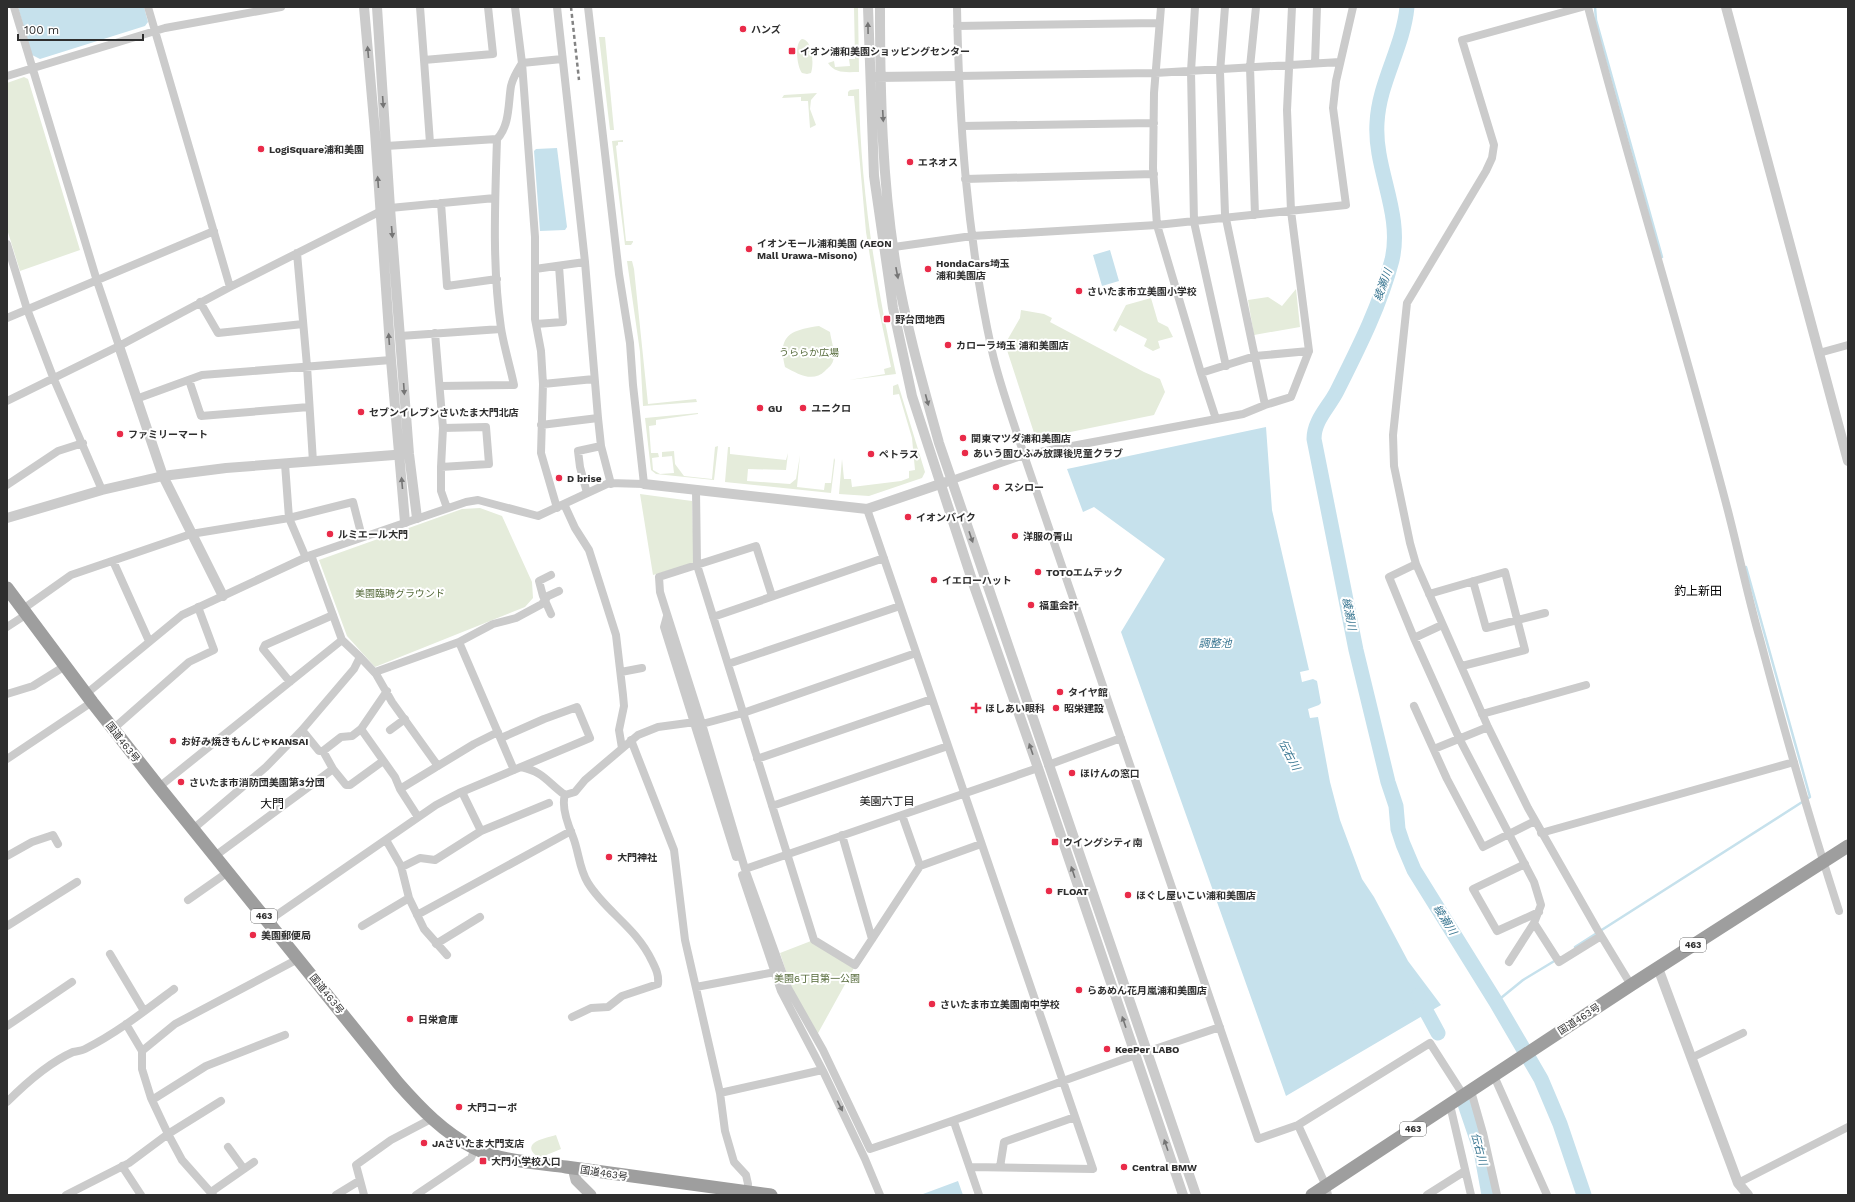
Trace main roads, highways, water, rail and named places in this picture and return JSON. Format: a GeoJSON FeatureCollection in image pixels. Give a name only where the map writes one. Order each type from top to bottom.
{"type":"FeatureCollection","features":[{"type":"Feature","properties":{"kind":"highway","name":"国道463号"},"geometry":{"type":"LineString","coordinates":[[7,588],[113,729],[398,1083],[451,1134],[475,1149],[512,1158],[668,1182],[771,1195]]}},
{"type":"Feature","properties":{"kind":"highway","name":"国道463号"},"geometry":{"type":"LineString","coordinates":[[1312,1195],[1327,1190],[1467,1093],[1848,846]]}},
{"type":"Feature","properties":{"kind":"main road"},"geometry":{"type":"LineString","coordinates":[[573,1168],[576,1180],[588,1194]]}},
{"type":"Feature","properties":{"kind":"water"},"geometry":{"type":"Polygon","coordinates":[[[18,7],[144,7],[148,22],[145,26],[40,59],[32,55],[18,7]]]}},
{"type":"Feature","properties":{"kind":"water"},"geometry":{"type":"Polygon","coordinates":[[[557,148],[567,227],[565,230],[540,231],[534,151],[536,149],[557,148]]]}},
{"type":"Feature","properties":{"kind":"water"},"geometry":{"type":"Polygon","coordinates":[[[1110,250],[1119,281],[1102,286],[1093,255],[1110,250]]]}},
{"type":"Feature","properties":{"kind":"water","name":"調整池"},"geometry":{"type":"Polygon","coordinates":[[[1266,427],[1272,510],[1309,670],[1300,672],[1302,682],[1313,679],[1317,681],[1321,703],[1308,709],[1310,718],[1318,717],[1330,782],[1340,820],[1362,879],[1374,897],[1408,961],[1441,1005],[1286,1096],[1121,632],[1165,559],[1094,507],[1083,512],[1067,469],[1266,427]]]}},
{"type":"Feature","properties":{"kind":"water"},"geometry":{"type":"Polygon","coordinates":[[[958,1181],[963,1195],[923,1195],[923,1194],[958,1181]]]}},
{"type":"Feature","properties":{"kind":"waterway","name":"綾瀬川"},"geometry":{"type":"LineString","coordinates":[[1407,7],[1401,37],[1382,93],[1377,123],[1377,140],[1394,225],[1392,260],[1368,327],[1334,397],[1322,414],[1316,426],[1314,439],[1356,650],[1388,782],[1396,806],[1398,829],[1403,844],[1414,870],[1496,1002],[1541,1079],[1560,1124],[1584,1195]]}},
{"type":"Feature","properties":{"kind":"waterway"},"geometry":{"type":"LineString","coordinates":[[1595,7],[1596,20],[1662,257]]}},
{"type":"Feature","properties":{"kind":"waterway"},"geometry":{"type":"LineString","coordinates":[[1575,947],[1810,797],[1746,567]]}},
{"type":"Feature","properties":{"kind":"waterway"},"geometry":{"type":"LineString","coordinates":[[1496,1002],[1523,980],[1556,960]]}},
{"type":"Feature","properties":{"kind":"waterway","name":"伝右川"},"geometry":{"type":"LineString","coordinates":[[1418,996],[1438,1033]]}},
{"type":"Feature","properties":{"kind":"waterway","name":"伝右川"},"geometry":{"type":"LineString","coordinates":[[1465,1104],[1481,1151],[1489,1195]]}},
{"type":"Feature","properties":{"kind":"railway"},"geometry":{"type":"LineString","coordinates":[[571,7],[579,80]]}},
{"type":"Feature","properties":{"kind":"place","name":"ハンズ"},"geometry":{"type":"Point","coordinates":[743,29]}},
{"type":"Feature","properties":{"kind":"place","name":"イオン浦和美園ショッピングセンター"},"geometry":{"type":"Point","coordinates":[792,51]}},
{"type":"Feature","properties":{"kind":"place","name":"LogiSquare浦和美園"},"geometry":{"type":"Point","coordinates":[261,149]}},
{"type":"Feature","properties":{"kind":"place","name":"エネオス"},"geometry":{"type":"Point","coordinates":[910,162]}},
{"type":"Feature","properties":{"kind":"place","name":"イオンモール浦和美園 (AEON Mall Urawa-Misono)"},"geometry":{"type":"Point","coordinates":[749,249]}},
{"type":"Feature","properties":{"kind":"place","name":"HondaCars埼玉 浦和美園店"},"geometry":{"type":"Point","coordinates":[928,269]}},
{"type":"Feature","properties":{"kind":"place","name":"さいたま市立美園小学校"},"geometry":{"type":"Point","coordinates":[1079,291]}},
{"type":"Feature","properties":{"kind":"place","name":"野台団地西"},"geometry":{"type":"Point","coordinates":[887,319]}},
{"type":"Feature","properties":{"kind":"place","name":"カローラ埼玉 浦和美園店"},"geometry":{"type":"Point","coordinates":[948,345]}},
{"type":"Feature","properties":{"kind":"place","name":"GU"},"geometry":{"type":"Point","coordinates":[760,408]}},
{"type":"Feature","properties":{"kind":"place","name":"ユニクロ"},"geometry":{"type":"Point","coordinates":[803,408]}},
{"type":"Feature","properties":{"kind":"place","name":"セブンイレブンさいたま大門北店"},"geometry":{"type":"Point","coordinates":[361,412]}},
{"type":"Feature","properties":{"kind":"place","name":"ファミリーマート"},"geometry":{"type":"Point","coordinates":[120,434]}},
{"type":"Feature","properties":{"kind":"place","name":"関東マツダ浦和美園店"},"geometry":{"type":"Point","coordinates":[963,438]}},
{"type":"Feature","properties":{"kind":"place","name":"あいう園ひふみ放課後児童クラブ"},"geometry":{"type":"Point","coordinates":[965,453]}},
{"type":"Feature","properties":{"kind":"place","name":"ペトラス"},"geometry":{"type":"Point","coordinates":[871,454]}},
{"type":"Feature","properties":{"kind":"place","name":"D brise"},"geometry":{"type":"Point","coordinates":[559,478]}},
{"type":"Feature","properties":{"kind":"place","name":"スシロー"},"geometry":{"type":"Point","coordinates":[996,487]}},
{"type":"Feature","properties":{"kind":"place","name":"イオンバイク"},"geometry":{"type":"Point","coordinates":[908,517]}},
{"type":"Feature","properties":{"kind":"place","name":"ルミエール大門"},"geometry":{"type":"Point","coordinates":[330,534]}},
{"type":"Feature","properties":{"kind":"place","name":"洋服の青山"},"geometry":{"type":"Point","coordinates":[1015,536]}},
{"type":"Feature","properties":{"kind":"place","name":"TOTOエムテック"},"geometry":{"type":"Point","coordinates":[1038,572]}},
{"type":"Feature","properties":{"kind":"place","name":"イエローハット"},"geometry":{"type":"Point","coordinates":[934,580]}},
{"type":"Feature","properties":{"kind":"place","name":"福重会計"},"geometry":{"type":"Point","coordinates":[1031,605]}},
{"type":"Feature","properties":{"kind":"place","name":"タイヤ館"},"geometry":{"type":"Point","coordinates":[1060,692]}},
{"type":"Feature","properties":{"kind":"place","name":"ほしあい眼科"},"geometry":{"type":"Point","coordinates":[976,708]}},
{"type":"Feature","properties":{"kind":"place","name":"昭栄建設"},"geometry":{"type":"Point","coordinates":[1056,708]}},
{"type":"Feature","properties":{"kind":"place","name":"お好み焼きもんじゃKANSAI"},"geometry":{"type":"Point","coordinates":[173,741]}},
{"type":"Feature","properties":{"kind":"place","name":"ほけんの窓口"},"geometry":{"type":"Point","coordinates":[1072,773]}},
{"type":"Feature","properties":{"kind":"place","name":"さいたま市消防団美園第3分団"},"geometry":{"type":"Point","coordinates":[181,782]}},
{"type":"Feature","properties":{"kind":"place","name":"ウイングシティ南"},"geometry":{"type":"Point","coordinates":[1055,842]}},
{"type":"Feature","properties":{"kind":"place","name":"大門神社"},"geometry":{"type":"Point","coordinates":[609,857]}},
{"type":"Feature","properties":{"kind":"place","name":"FLOAT"},"geometry":{"type":"Point","coordinates":[1049,891]}},
{"type":"Feature","properties":{"kind":"place","name":"ほぐし屋いこい浦和美園店"},"geometry":{"type":"Point","coordinates":[1128,895]}},
{"type":"Feature","properties":{"kind":"place","name":"美園郵便局"},"geometry":{"type":"Point","coordinates":[253,935]}},
{"type":"Feature","properties":{"kind":"place","name":"らあめん花月嵐浦和美園店"},"geometry":{"type":"Point","coordinates":[1079,990]}},
{"type":"Feature","properties":{"kind":"place","name":"さいたま市立美園南中学校"},"geometry":{"type":"Point","coordinates":[932,1004]}},
{"type":"Feature","properties":{"kind":"place","name":"日栄倉庫"},"geometry":{"type":"Point","coordinates":[410,1019]}},
{"type":"Feature","properties":{"kind":"place","name":"KeePer LABO"},"geometry":{"type":"Point","coordinates":[1107,1049]}},
{"type":"Feature","properties":{"kind":"place","name":"大門コーポ"},"geometry":{"type":"Point","coordinates":[459,1107]}},
{"type":"Feature","properties":{"kind":"place","name":"JAさいたま大門支店"},"geometry":{"type":"Point","coordinates":[424,1143]}},
{"type":"Feature","properties":{"kind":"place","name":"大門小学校入口"},"geometry":{"type":"Point","coordinates":[483,1161]}},
{"type":"Feature","properties":{"kind":"place","name":"Central BMW"},"geometry":{"type":"Point","coordinates":[1124,1167]}},
{"type":"Feature","properties":{"kind":"district","name":"釣上新田"},"geometry":{"type":"Point","coordinates":[1698,591]}},
{"type":"Feature","properties":{"kind":"district","name":"美園六丁目"},"geometry":{"type":"Point","coordinates":[887,801]}},
{"type":"Feature","properties":{"kind":"district","name":"大門"},"geometry":{"type":"Point","coordinates":[272,804]}},
{"type":"Feature","properties":{"kind":"park label","name":"うららか広場"},"geometry":{"type":"Point","coordinates":[809,352]}},
{"type":"Feature","properties":{"kind":"park label","name":"美園臨時グラウンド"},"geometry":{"type":"Point","coordinates":[400,593]}},
{"type":"Feature","properties":{"kind":"park label","name":"美園6丁目第一公園"},"geometry":{"type":"Point","coordinates":[817,978]}}]}
